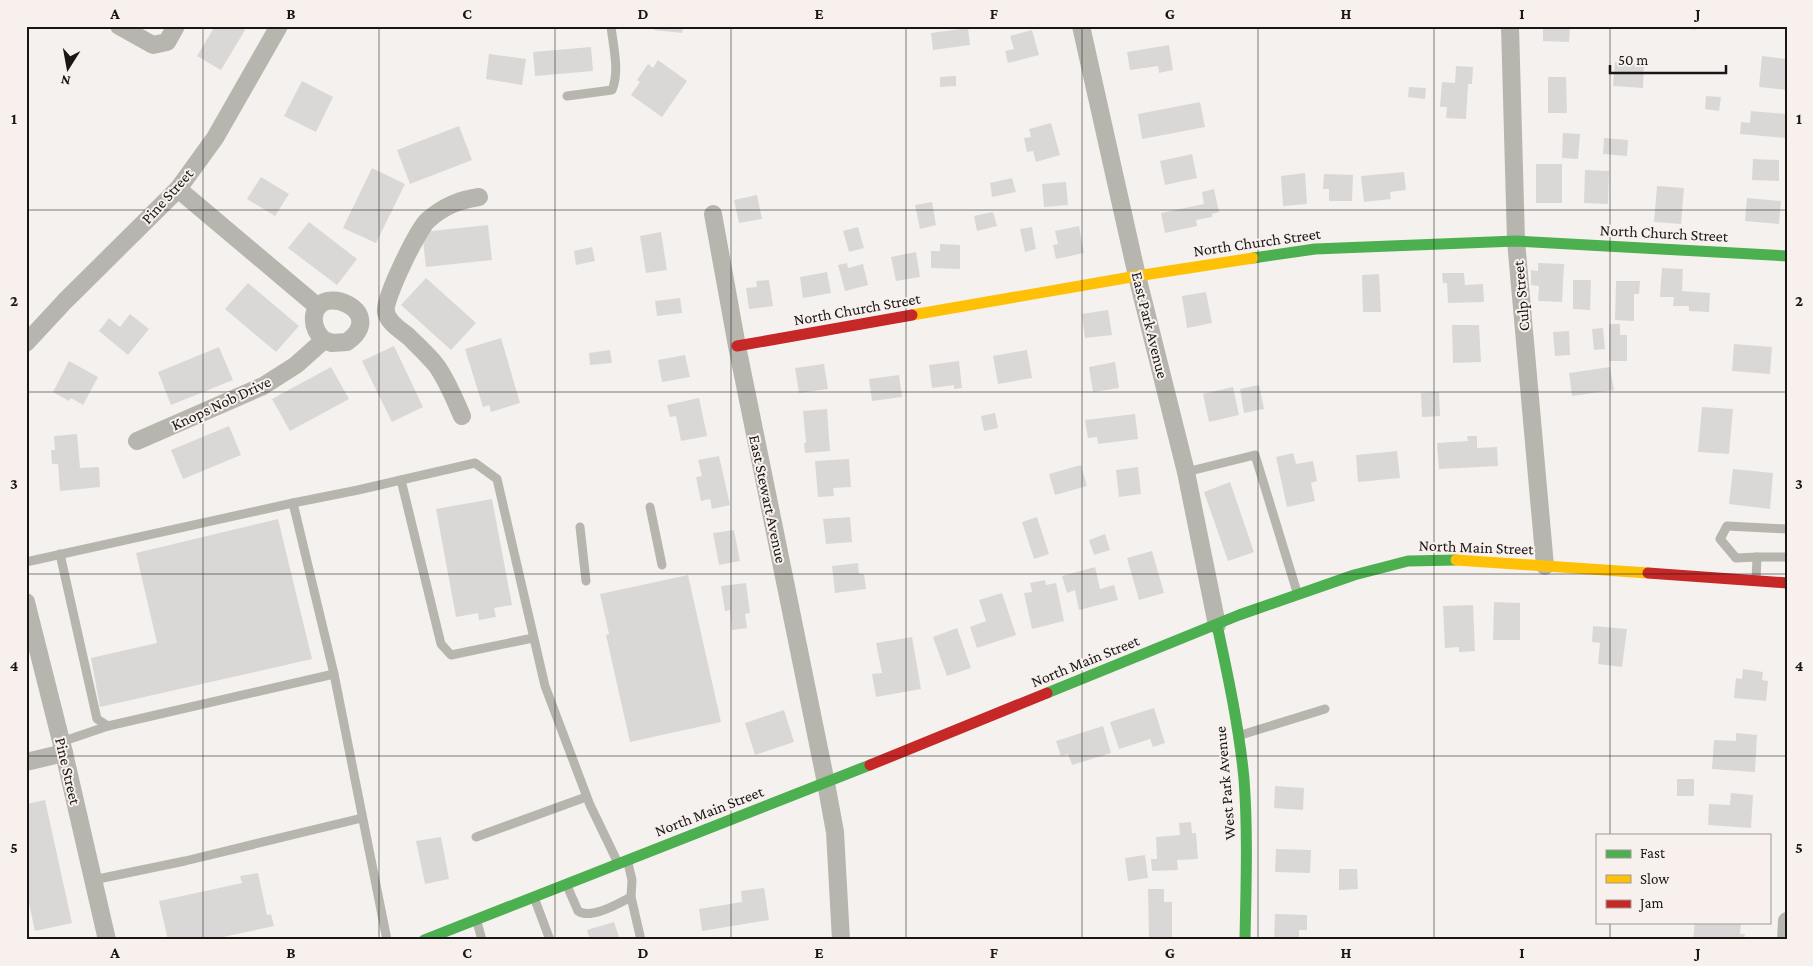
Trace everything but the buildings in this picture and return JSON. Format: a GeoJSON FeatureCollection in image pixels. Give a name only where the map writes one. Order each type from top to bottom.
{"type":"FeatureCollection","features":[{"type":"Feature","properties":{"kind":"main road","name":"North Church Street"},"geometry":{"type":"LineString","coordinates":[[737,346],[1137,276],[1315,248],[1516,240],[1787,256]]}},
{"type":"Feature","properties":{"kind":"main road","name":"North Main Street"},"geometry":{"type":"LineString","coordinates":[[424,940],[826,783],[1217,625],[1354,574],[1408,561],[1463,560],[1787,583]]}},
{"type":"Feature","properties":{"kind":"main road","name":"West Park Avenue"},"geometry":{"type":"LineString","coordinates":[[1217,625],[1241,757],[1247,839],[1245,940]]}},
{"type":"Feature","properties":{"kind":"street"},"geometry":{"type":"LineString","coordinates":[[119,26],[153,44],[167,42],[176,26]]}},
{"type":"Feature","properties":{"kind":"street","name":"Pine Street"},"geometry":{"type":"LineString","coordinates":[[26,343],[65,301],[178,189],[215,138],[279,26]]}},
{"type":"Feature","properties":{"kind":"street","name":"East Park Avenue"},"geometry":{"type":"LineString","coordinates":[[1081,26],[1137,276],[1186,472],[1217,625]]}},
{"type":"Feature","properties":{"kind":"street","name":"Culp Street"},"geometry":{"type":"LineString","coordinates":[[1510,26],[1516,240],[1546,566]]}},
{"type":"Feature","properties":{"kind":"street"},"geometry":{"type":"LineString","coordinates":[[178,189],[318,308]]}},
{"type":"Feature","properties":{"kind":"street"},"geometry":{"type":"LineString","coordinates":[[462,416],[446,381],[436,365],[392,323],[386,312],[391,288],[422,226],[448,205],[479,197]]}},
{"type":"Feature","properties":{"kind":"street","name":"East Stewart Avenue"},"geometry":{"type":"LineString","coordinates":[[713,214],[737,346],[826,783],[834,832],[841,940]]}},
{"type":"Feature","properties":{"kind":"street"},"geometry":{"type":"LineString","coordinates":[[344,301],[356,310],[360,317],[358,332],[347,342],[332,343],[324,340],[316,330],[314,314],[322,303],[344,301]]}},
{"type":"Feature","properties":{"kind":"street"},"geometry":{"type":"LineString","coordinates":[[360,317],[386,312]]}},
{"type":"Feature","properties":{"kind":"street","name":"Knops Nob Drive"},"geometry":{"type":"LineString","coordinates":[[137,441],[263,386],[296,365],[324,340]]}},
{"type":"Feature","properties":{"kind":"street","name":"Pine Street"},"geometry":{"type":"LineString","coordinates":[[26,602],[63,747],[108,940]]}},
{"type":"Feature","properties":{"kind":"street"},"geometry":{"type":"LineString","coordinates":[[26,762],[63,747]]}},
{"type":"Feature","properties":{"kind":"street"},"geometry":{"type":"LineString","coordinates":[[1786,940],[1787,921]]}},
{"type":"Feature","properties":{"kind":"lane"},"geometry":{"type":"LineString","coordinates":[[567,96],[612,90],[616,82],[616,72],[611,26]]}},
{"type":"Feature","properties":{"kind":"lane"},"geometry":{"type":"LineString","coordinates":[[1186,472],[1255,455],[1298,595]]}},
{"type":"Feature","properties":{"kind":"lane"},"geometry":{"type":"LineString","coordinates":[[26,562],[476,463],[497,479],[544,686],[586,796],[632,880],[631,897],[641,940]]}},
{"type":"Feature","properties":{"kind":"lane"},"geometry":{"type":"LineString","coordinates":[[401,480],[441,644],[451,655],[534,638]]}},
{"type":"Feature","properties":{"kind":"lane"},"geometry":{"type":"LineString","coordinates":[[292,502],[334,674],[388,940]]}},
{"type":"Feature","properties":{"kind":"lane"},"geometry":{"type":"LineString","coordinates":[[650,507],[662,565]]}},
{"type":"Feature","properties":{"kind":"lane"},"geometry":{"type":"LineString","coordinates":[[1787,529],[1727,526],[1720,539],[1736,558],[1787,557]]}},
{"type":"Feature","properties":{"kind":"lane"},"geometry":{"type":"LineString","coordinates":[[580,527],[586,581]]}},
{"type":"Feature","properties":{"kind":"lane"},"geometry":{"type":"LineString","coordinates":[[60,554],[97,719],[108,726]]}},
{"type":"Feature","properties":{"kind":"lane"},"geometry":{"type":"LineString","coordinates":[[1756,581],[1757,557]]}},
{"type":"Feature","properties":{"kind":"lane"},"geometry":{"type":"LineString","coordinates":[[63,747],[108,726],[334,674]]}},
{"type":"Feature","properties":{"kind":"lane"},"geometry":{"type":"LineString","coordinates":[[1238,736],[1325,709]]}},
{"type":"Feature","properties":{"kind":"lane"},"geometry":{"type":"LineString","coordinates":[[476,837],[586,796]]}},
{"type":"Feature","properties":{"kind":"lane"},"geometry":{"type":"LineString","coordinates":[[93,880],[362,818]]}},
{"type":"Feature","properties":{"kind":"lane"},"geometry":{"type":"LineString","coordinates":[[566,884],[578,911],[585,914],[616,905],[631,897]]}},
{"type":"Feature","properties":{"kind":"lane"},"geometry":{"type":"LineString","coordinates":[[534,897],[550,940]]}},
{"type":"Feature","properties":{"kind":"lane"},"geometry":{"type":"LineString","coordinates":[[476,919],[482,940]]}},
{"type":"Feature","properties":{"kind":"traffic: fast"},"geometry":{"type":"LineString","coordinates":[[1253,258],[1315,249],[1516,241],[1787,256]]}},
{"type":"Feature","properties":{"kind":"traffic: fast"},"geometry":{"type":"LineString","coordinates":[[1047,693],[1239,615],[1354,575],[1408,561],[1456,560]]}},
{"type":"Feature","properties":{"kind":"traffic: fast"},"geometry":{"type":"LineString","coordinates":[[1217,625],[1236,721],[1244,779],[1246,840],[1245,940]]}},
{"type":"Feature","properties":{"kind":"traffic: fast"},"geometry":{"type":"LineString","coordinates":[[424,940],[870,765]]}},
{"type":"Feature","properties":{"kind":"traffic: slow"},"geometry":{"type":"LineString","coordinates":[[912,315],[1253,258]]}},
{"type":"Feature","properties":{"kind":"traffic: slow"},"geometry":{"type":"LineString","coordinates":[[1456,560],[1648,573]]}},
{"type":"Feature","properties":{"kind":"traffic: jam"},"geometry":{"type":"LineString","coordinates":[[737,346],[912,315]]}},
{"type":"Feature","properties":{"kind":"traffic: jam"},"geometry":{"type":"LineString","coordinates":[[1648,573],[1787,583]]}},
{"type":"Feature","properties":{"kind":"traffic: jam"},"geometry":{"type":"LineString","coordinates":[[870,765],[1047,693]]}}]}
